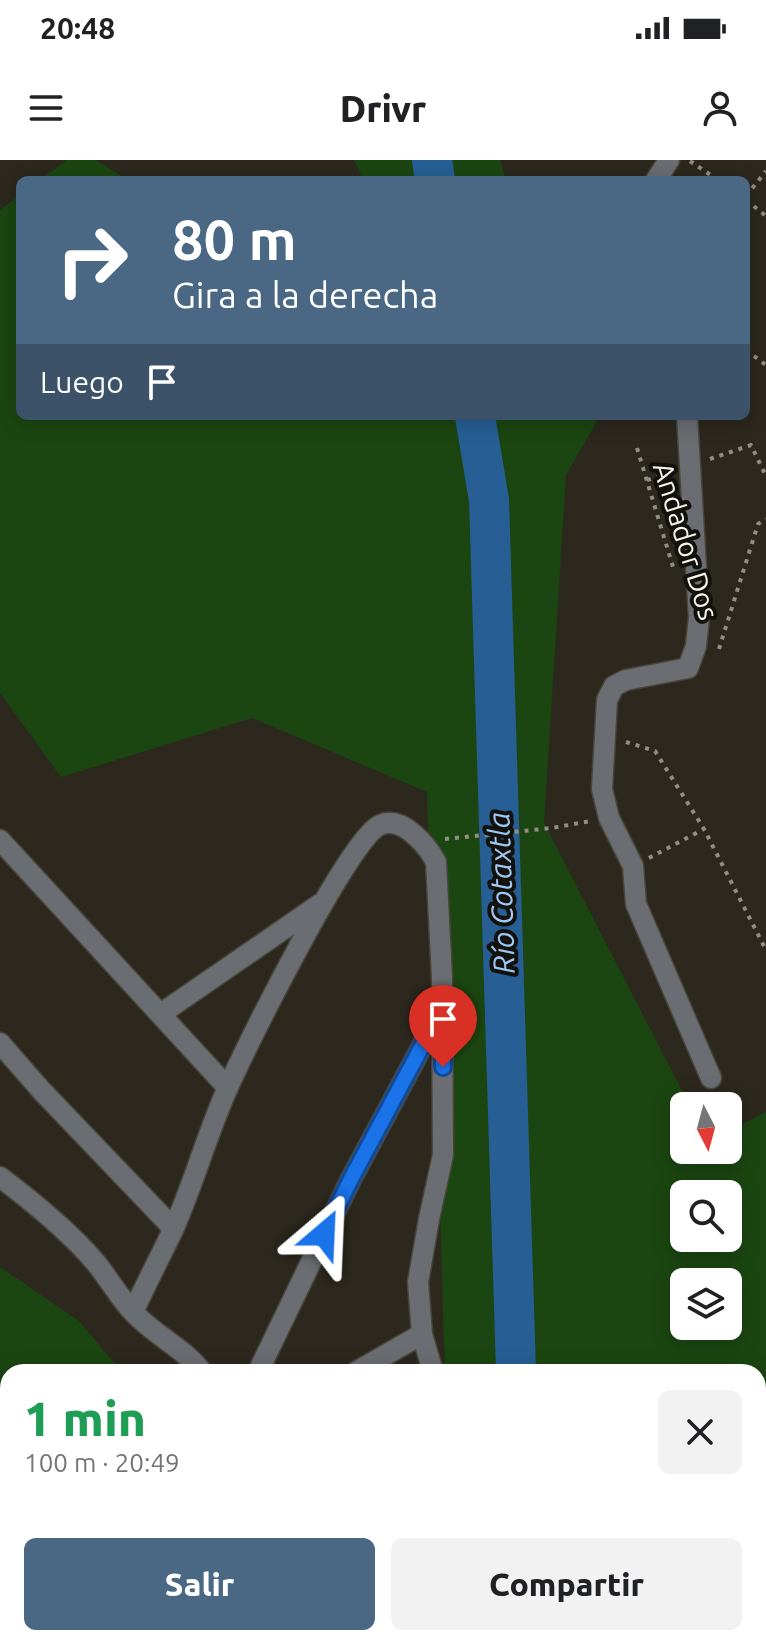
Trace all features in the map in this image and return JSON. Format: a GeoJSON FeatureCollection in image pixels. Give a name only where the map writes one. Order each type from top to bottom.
{"type":"FeatureCollection","features":[{"type":"Feature","properties":{"kind":"street"},"geometry":{"type":"LineString","coordinates":[[687,420],[699,617],[696,646],[688,668],[626,680],[614,686],[607,700],[602,789],[609,818],[633,866],[636,904],[711,1078]]}},
{"type":"Feature","properties":{"kind":"street"},"geometry":{"type":"LineString","coordinates":[[133,1312],[173,1228],[228,1088],[323,902],[365,835],[381,824],[395,824],[422,842],[436,862],[443,1007],[443,1155],[418,1282],[422,1334],[431,1364]]}},
{"type":"Feature","properties":{"kind":"street"},"geometry":{"type":"LineString","coordinates":[[0,840],[228,1088]]}},
{"type":"Feature","properties":{"kind":"street"},"geometry":{"type":"LineString","coordinates":[[162,1013],[323,902]]}},
{"type":"Feature","properties":{"kind":"street"},"geometry":{"type":"LineString","coordinates":[[262,1364],[351,1179],[443,1007]]}},
{"type":"Feature","properties":{"kind":"street"},"geometry":{"type":"LineString","coordinates":[[0,1043],[173,1228]]}},
{"type":"Feature","properties":{"kind":"street"},"geometry":{"type":"LineString","coordinates":[[0,1177],[25,1196],[95,1262],[133,1312],[196,1364]]}},
{"type":"Feature","properties":{"kind":"street"},"geometry":{"type":"LineString","coordinates":[[370,1364],[422,1334]]}},
{"type":"Feature","properties":{"kind":"path"},"geometry":{"type":"LineString","coordinates":[[688,160],[712,176]]}},
{"type":"Feature","properties":{"kind":"path"},"geometry":{"type":"LineString","coordinates":[[750,193],[766,171]]}},
{"type":"Feature","properties":{"kind":"path"},"geometry":{"type":"LineString","coordinates":[[750,202],[766,216]]}},
{"type":"Feature","properties":{"kind":"path","name":"Andador Dos"},"geometry":{"type":"LineString","coordinates":[[637,448],[674,570]]}},
{"type":"Feature","properties":{"kind":"path"},"geometry":{"type":"LineString","coordinates":[[716,656],[758,524],[766,519]]}},
{"type":"Feature","properties":{"kind":"path"},"geometry":{"type":"LineString","coordinates":[[605,736],[655,751],[704,829],[766,950]]}},
{"type":"Feature","properties":{"kind":"path"},"geometry":{"type":"LineString","coordinates":[[431,841],[552,828],[609,818]]}},
{"type":"Feature","properties":{"kind":"path"},"geometry":{"type":"LineString","coordinates":[[633,866],[704,829]]}},
{"type":"Feature","properties":{"kind":"green space"},"geometry":{"type":"Polygon","coordinates":[[[67,160],[96,160],[122,176],[45,176],[67,160]]]}},
{"type":"Feature","properties":{"kind":"green space"},"geometry":{"type":"Polygon","coordinates":[[[354,160],[500,160],[505,176],[361,176],[354,160]]]}},
{"type":"Feature","properties":{"kind":"green space"},"geometry":{"type":"Polygon","coordinates":[[[16,198],[16,420],[598,420],[566,475],[544,823],[683,1092],[670,1092],[670,1164],[742,1164],[742,1125],[766,1112],[766,1364],[445,1364],[427,792],[252,718],[61,777],[0,693],[0,210],[16,198]]]}},
{"type":"Feature","properties":{"kind":"green space"},"geometry":{"type":"Polygon","coordinates":[[[0,1267],[79,1321],[115,1364],[0,1364],[0,1267]]]}},
{"type":"Feature","properties":{"kind":"waterway","name":"Río Cotaxtla"},"geometry":{"type":"LineString","coordinates":[[432,160],[434,176]]}},
{"type":"Feature","properties":{"kind":"waterway","name":"Río Cotaxtla"},"geometry":{"type":"LineString","coordinates":[[476,420],[489,500],[516,1364]]}},
{"type":"Feature","properties":{"kind":"route"},"geometry":{"type":"LineString","coordinates":[[324,1234],[443,1007],[443,1067]]}}]}
